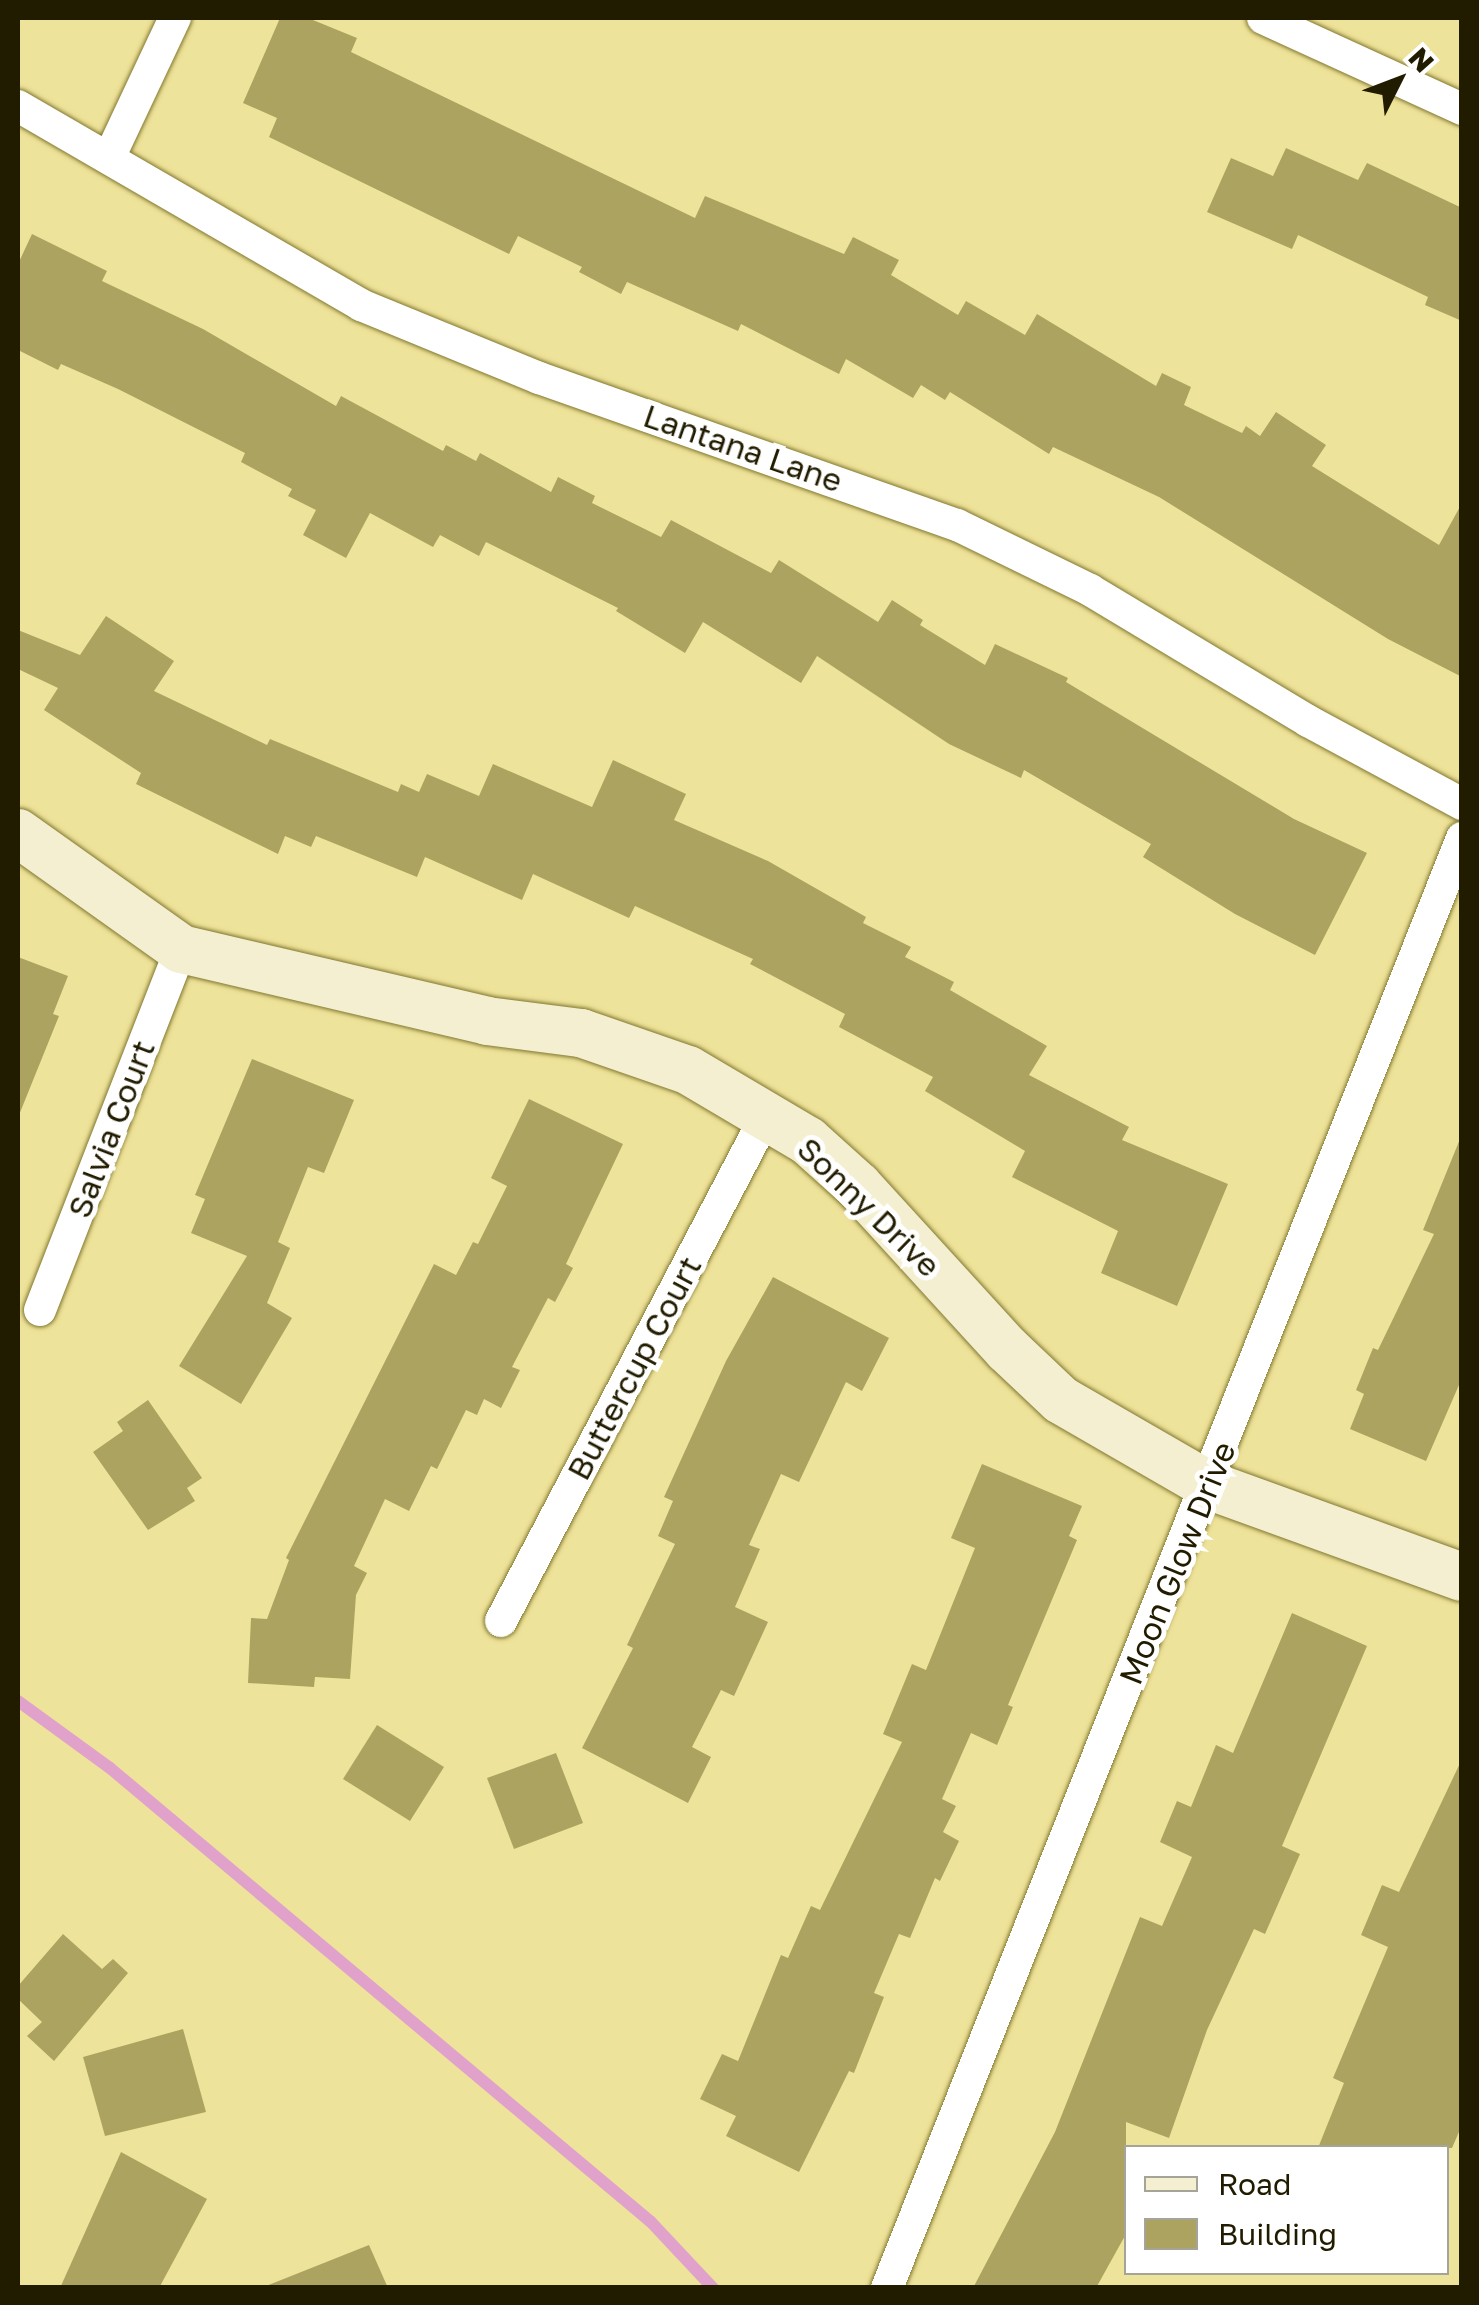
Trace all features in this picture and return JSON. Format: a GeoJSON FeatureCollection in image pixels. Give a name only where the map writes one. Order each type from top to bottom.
{"type":"FeatureCollection","features":[{"type":"Feature","properties":{"kind":"street"},"geometry":{"type":"LineString","coordinates":[[109,158],[175,18]]}},
{"type":"Feature","properties":{"kind":"street"},"geometry":{"type":"LineString","coordinates":[[1263,18],[1462,109]]}},
{"type":"Feature","properties":{"kind":"street","name":"Lantana Lane"},"geometry":{"type":"LineString","coordinates":[[18,106],[360,305],[539,378],[974,533],[1090,590],[1308,721],[1462,804]]}},
{"type":"Feature","properties":{"kind":"street","name":"Sonny Drive"},"geometry":{"type":"LineString","coordinates":[[18,833],[181,949],[468,1016],[581,1032],[688,1070],[808,1141],[858,1186],[1008,1349],[1061,1400],[1208,1485],[1462,1577]]}},
{"type":"Feature","properties":{"kind":"street","name":"Moon Glow Drive"},"geometry":{"type":"LineString","coordinates":[[887,2288],[1462,838]]}},
{"type":"Feature","properties":{"kind":"street","name":"Salvia Court"},"geometry":{"type":"LineString","coordinates":[[40,1310],[181,949]]}},
{"type":"Feature","properties":{"kind":"street","name":"Buttercup Court"},"geometry":{"type":"LineString","coordinates":[[501,1621],[766,1116]]}},
{"type":"Feature","properties":{"kind":"building"},"geometry":{"type":"Polygon","coordinates":[[[280,18],[308,18],[357,38],[351,52],[695,218],[705,196],[844,254],[853,237],[899,260],[891,275],[958,315],[966,301],[1025,335],[1037,314],[1156,386],[1162,373],[1191,387],[1184,405],[1242,433],[1246,426],[1260,436],[1276,412],[1326,445],[1312,466],[1439,545],[1462,503],[1462,677],[1388,639],[1159,497],[1053,447],[1049,454],[950,392],[945,400],[921,385],[913,398],[846,359],[839,374],[741,324],[738,331],[627,282],[621,294],[579,272],[582,267],[518,236],[509,254],[269,137],[277,118],[243,103],[280,18]]]}},
{"type":"Feature","properties":{"kind":"building"},"geometry":{"type":"Polygon","coordinates":[[[1286,148],[1358,180],[1367,163],[1462,208],[1462,321],[1425,305],[1428,297],[1298,235],[1292,249],[1207,212],[1231,158],[1273,176],[1286,148]]]}},
{"type":"Feature","properties":{"kind":"building"},"geometry":{"type":"Polygon","coordinates":[[[32,234],[107,271],[102,281],[203,329],[336,406],[341,396],[443,451],[446,445],[476,461],[480,453],[551,492],[558,477],[595,496],[592,503],[661,537],[671,520],[771,573],[779,560],[878,622],[892,600],[923,620],[920,625],[985,665],[995,644],[1068,678],[1066,682],[1294,819],[1367,853],[1315,955],[1235,914],[1143,857],[1151,844],[1024,770],[1021,778],[949,744],[817,656],[801,683],[703,622],[685,653],[616,611],[618,608],[486,542],[479,556],[440,535],[433,547],[370,513],[346,558],[303,535],[316,510],[288,496],[292,489],[241,462],[245,453],[118,389],[61,364],[58,370],[18,350],[18,264],[32,234]]]}},
{"type":"Feature","properties":{"kind":"building"},"geometry":{"type":"Polygon","coordinates":[[[106,616],[174,661],[154,691],[267,745],[270,739],[398,792],[401,784],[419,792],[427,774],[479,796],[493,764],[592,807],[613,760],[686,794],[674,820],[768,861],[866,917],[863,923],[911,947],[905,957],[954,982],[950,990],[1047,1046],[1029,1075],[1129,1127],[1122,1140],[1228,1184],[1177,1306],[1101,1273],[1118,1231],[1012,1177],[1025,1151],[925,1091],[933,1077],[839,1027],[845,1014],[750,964],[753,959],[635,906],[629,918],[533,874],[522,900],[425,857],[417,877],[316,836],[311,847],[285,836],[278,854],[136,784],[141,773],[44,710],[58,688],[18,669],[18,630],[80,655],[106,616]]]}},
{"type":"Feature","properties":{"kind":"building"},"geometry":{"type":"Polygon","coordinates":[[[18,957],[68,976],[53,1014],[59,1016],[19,1115],[18,957]]]}},
{"type":"Feature","properties":{"kind":"building"},"geometry":{"type":"Polygon","coordinates":[[[252,1059],[354,1100],[324,1173],[308,1167],[278,1242],[290,1248],[267,1303],[292,1318],[241,1404],[179,1366],[247,1256],[191,1233],[205,1199],[195,1195],[252,1059]]]}},
{"type":"Feature","properties":{"kind":"building"},"geometry":{"type":"Polygon","coordinates":[[[529,1099],[623,1144],[566,1264],[573,1268],[555,1302],[548,1298],[512,1367],[520,1370],[501,1408],[484,1399],[477,1415],[466,1410],[437,1469],[431,1466],[409,1511],[385,1499],[354,1566],[367,1573],[356,1595],[350,1679],[315,1677],[314,1687],[248,1683],[251,1618],[267,1619],[289,1560],[286,1558],[434,1264],[456,1275],[473,1242],[478,1244],[507,1186],[491,1178],[529,1099]]]}},
{"type":"Feature","properties":{"kind":"building"},"geometry":{"type":"Polygon","coordinates":[[[1460,1139],[1462,1378],[1426,1461],[1350,1429],[1364,1394],[1356,1390],[1373,1348],[1378,1350],[1434,1234],[1423,1230],[1460,1139]]]}},
{"type":"Feature","properties":{"kind":"building"},"geometry":{"type":"Polygon","coordinates":[[[773,1277],[889,1338],[862,1391],[846,1382],[799,1482],[781,1474],[749,1545],[760,1549],[735,1607],[768,1622],[734,1696],[721,1690],[692,1747],[711,1757],[688,1803],[582,1748],[633,1648],[627,1645],[675,1544],[658,1536],[673,1501],[664,1497],[726,1361],[773,1277]]]}},
{"type":"Feature","properties":{"kind":"building"},"geometry":{"type":"Polygon","coordinates":[[[148,1400],[202,1478],[187,1488],[195,1501],[148,1530],[93,1452],[123,1431],[117,1422],[148,1400]]]}},
{"type":"Feature","properties":{"kind":"building"},"geometry":{"type":"Polygon","coordinates":[[[982,1464],[1082,1506],[1069,1536],[1077,1540],[1008,1705],[1013,1707],[997,1745],[971,1733],[942,1799],[956,1806],[943,1832],[959,1841],[940,1881],[935,1878],[910,1938],[899,1934],[874,1993],[884,1997],[854,2073],[849,2071],[799,2172],[726,2136],[736,2116],[700,2099],[722,2054],[738,2061],[781,1955],[788,1958],[811,1906],[820,1910],[902,1742],[883,1734],[912,1664],[926,1670],[975,1548],[951,1538],[982,1464]]]}},
{"type":"Feature","properties":{"kind":"building"},"geometry":{"type":"Polygon","coordinates":[[[1292,1613],[1367,1646],[1282,1846],[1300,1854],[1265,1934],[1254,1929],[1207,2030],[1169,2138],[1126,2122],[1124,2238],[1096,2288],[973,2288],[1055,2132],[1140,1917],[1162,1926],[1192,1857],[1160,1842],[1177,1801],[1191,1807],[1216,1745],[1233,1753],[1292,1613]]]}},
{"type":"Feature","properties":{"kind":"building"},"geometry":{"type":"Polygon","coordinates":[[[377,1725],[444,1767],[410,1821],[343,1779],[377,1725]]]}},
{"type":"Feature","properties":{"kind":"building"},"geometry":{"type":"Polygon","coordinates":[[[556,1753],[583,1823],[514,1849],[487,1778],[556,1753]]]}},
{"type":"Feature","properties":{"kind":"building"},"geometry":{"type":"Polygon","coordinates":[[[1462,1759],[1462,2125],[1452,2148],[1319,2145],[1344,2083],[1333,2078],[1388,1947],[1361,1935],[1382,1885],[1399,1892],[1462,1759]]]}},
{"type":"Feature","properties":{"kind":"building"},"geometry":{"type":"Polygon","coordinates":[[[63,1934],[102,1969],[113,1959],[128,1973],[54,2061],[27,2036],[42,2022],[18,1999],[18,1986],[63,1934]]]}},
{"type":"Feature","properties":{"kind":"building"},"geometry":{"type":"Polygon","coordinates":[[[183,2029],[206,2112],[105,2136],[83,2057],[183,2029]]]}},
{"type":"Feature","properties":{"kind":"building"},"geometry":{"type":"Polygon","coordinates":[[[121,2152],[207,2199],[159,2288],[60,2288],[121,2152]]]}},
{"type":"Feature","properties":{"kind":"building"},"geometry":{"type":"Polygon","coordinates":[[[369,2245],[388,2288],[266,2286],[369,2245]]]}},
{"type":"Feature","properties":{"kind":"waterway"},"geometry":{"type":"LineString","coordinates":[[18,1701],[110,1768],[651,2222],[713,2288]]}}]}
